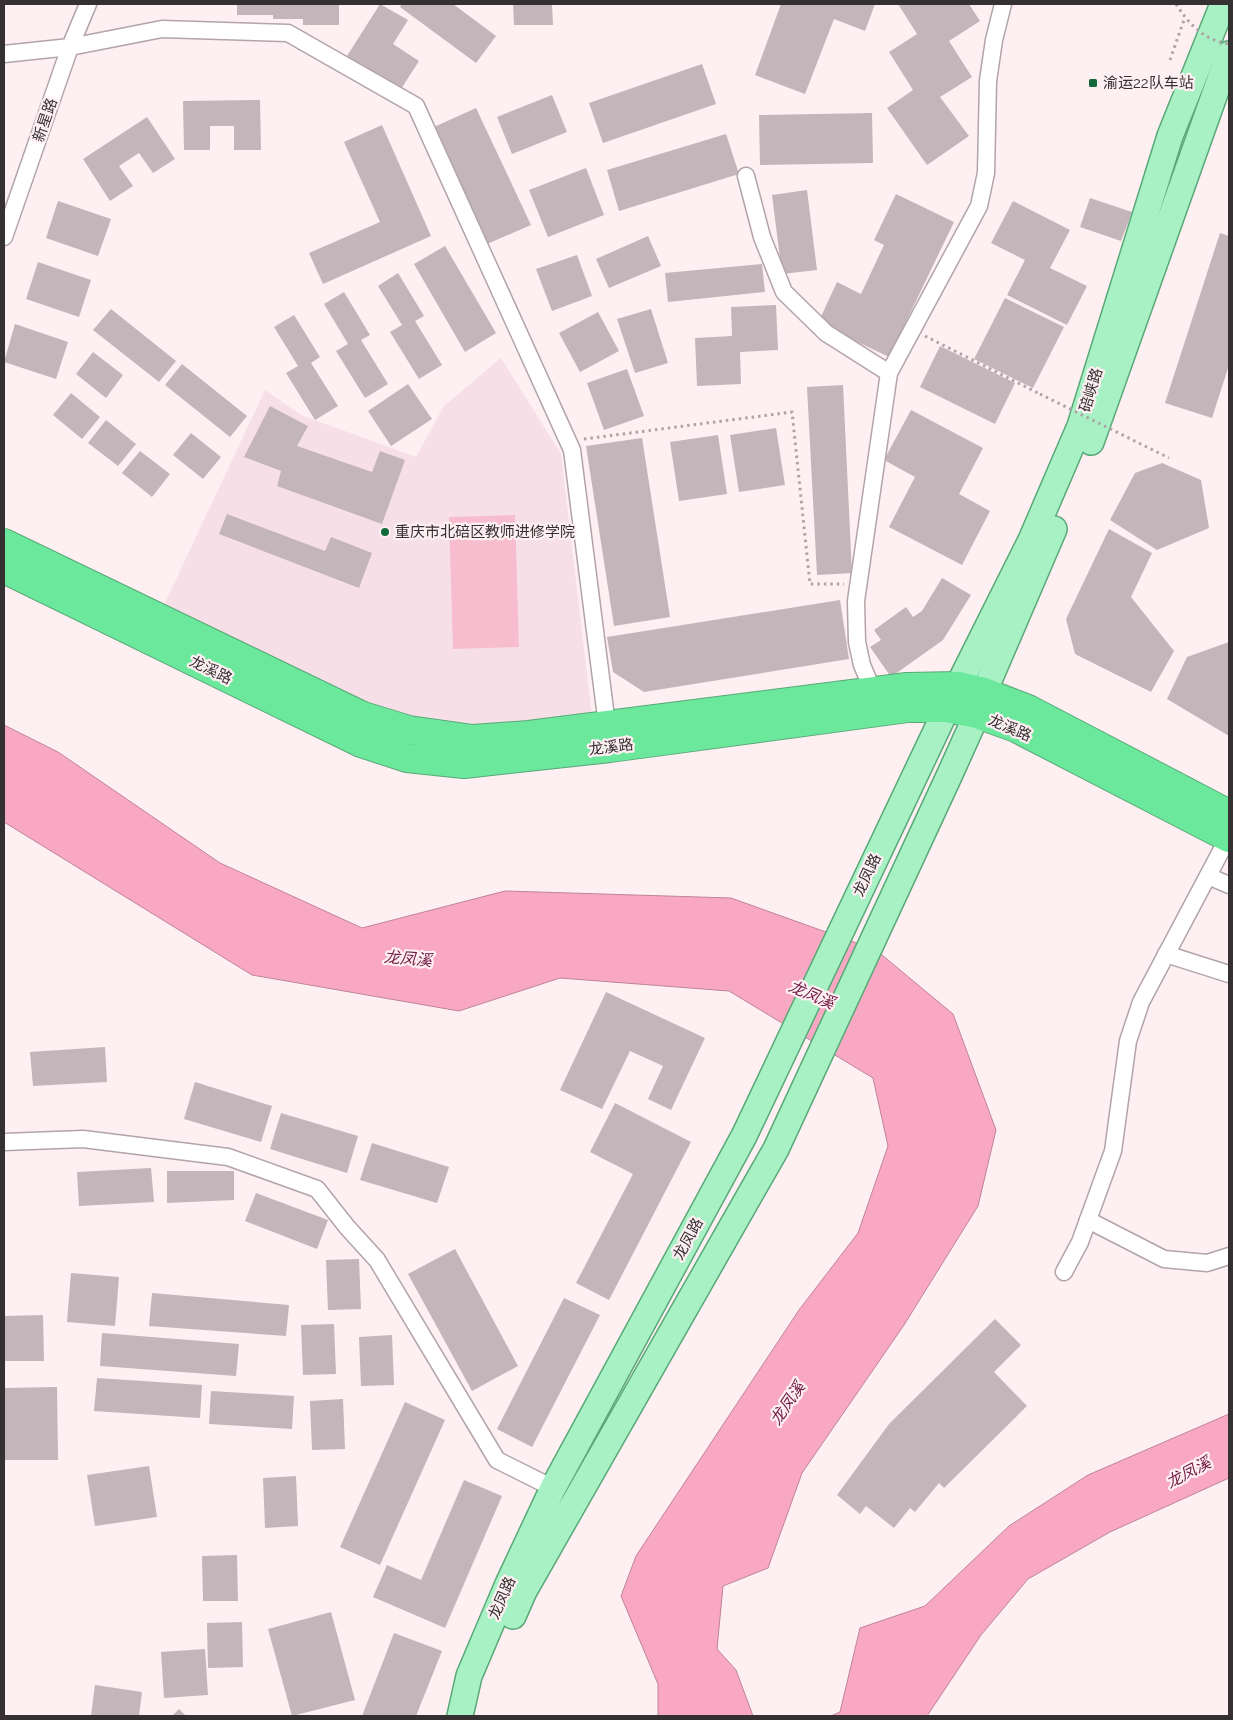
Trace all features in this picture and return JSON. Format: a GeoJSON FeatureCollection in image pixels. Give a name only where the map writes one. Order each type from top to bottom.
{"type":"FeatureCollection","features":[{"type":"Feature","properties":{"kind":"highway","name":"龙溪路"},"geometry":{"type":"LineString","coordinates":[[4,544],[354,712],[409,730],[473,739],[530,735],[907,687],[966,700],[1028,709],[1229,831]]}},
{"type":"Feature","properties":{"kind":"highway","name":"龙溪路"},"geometry":{"type":"LineString","coordinates":[[4,569],[361,743],[407,758],[464,764],[610,748],[966,700]]}},
{"type":"Feature","properties":{"kind":"main road","name":"碚峡路"},"geometry":{"type":"LineString","coordinates":[[950,774],[966,700],[1080,426],[1170,136],[1223,4]]}},
{"type":"Feature","properties":{"kind":"main road","name":"碚峡路"},"geometry":{"type":"LineString","coordinates":[[921,761],[966,700],[1095,433],[1229,54]]}},
{"type":"Feature","properties":{"kind":"main road","name":"龙凤路"},"geometry":{"type":"LineString","coordinates":[[460,1716],[469,1676],[508,1584],[553,1488],[744,1136],[921,761]]}},
{"type":"Feature","properties":{"kind":"main road","name":"龙凤路"},"geometry":{"type":"LineString","coordinates":[[477,1716],[485,1681],[524,1591],[776,1149],[950,774]]}},
{"type":"Feature","properties":{"kind":"street","name":"新星路"},"geometry":{"type":"LineString","coordinates":[[4,237],[79,21],[88,4]]}},
{"type":"Feature","properties":{"kind":"street"},"geometry":{"type":"LineString","coordinates":[[873,691],[862,665],[857,642],[856,601],[889,373],[979,206],[986,173],[988,81],[994,40],[1003,4]]}},
{"type":"Feature","properties":{"kind":"street"},"geometry":{"type":"LineString","coordinates":[[4,54],[70,48],[162,30],[288,33],[416,106],[572,450],[608,725]]}},
{"type":"Feature","properties":{"kind":"street"},"geometry":{"type":"LineString","coordinates":[[746,176],[762,237],[784,292],[826,333],[889,373]]}},
{"type":"Feature","properties":{"kind":"street"},"geometry":{"type":"LineString","coordinates":[[1064,1272],[1080,1242],[1113,1151],[1128,1041],[1141,1002],[1208,876],[1229,831]]}},
{"type":"Feature","properties":{"kind":"street"},"geometry":{"type":"LineString","coordinates":[[1208,876],[1229,885]]}},
{"type":"Feature","properties":{"kind":"street"},"geometry":{"type":"LineString","coordinates":[[1166,954],[1229,974]]}},
{"type":"Feature","properties":{"kind":"street"},"geometry":{"type":"LineString","coordinates":[[4,1142],[83,1139],[228,1158],[317,1189],[347,1227],[377,1260],[497,1460],[553,1488]]}},
{"type":"Feature","properties":{"kind":"street"},"geometry":{"type":"LineString","coordinates":[[1088,1220],[1164,1259],[1207,1263],[1229,1256]]}},
{"type":"Feature","properties":{"kind":"path"},"geometry":{"type":"LineString","coordinates":[[1176,4],[1185,18],[1205,36],[1229,44]]}},
{"type":"Feature","properties":{"kind":"path"},"geometry":{"type":"LineString","coordinates":[[1170,60],[1185,18]]}},
{"type":"Feature","properties":{"kind":"path"},"geometry":{"type":"LineString","coordinates":[[913,329],[1169,458]]}},
{"type":"Feature","properties":{"kind":"path"},"geometry":{"type":"LineString","coordinates":[[568,441],[792,412],[810,584],[859,583]]}},
{"type":"Feature","properties":{"kind":"shaded area","name":"重庆市北碚区教师进修学院"},"geometry":{"type":"Polygon","coordinates":[[[501,358],[561,454],[592,716],[492,726],[383,712],[163,607],[265,390],[301,415],[416,457],[444,406],[501,358]]]}},
{"type":"Feature","properties":{"kind":"shaded area"},"geometry":{"type":"Polygon","coordinates":[[[515,515],[519,647],[453,649],[449,517],[515,515]]]}},
{"type":"Feature","properties":{"kind":"water","name":"龙凤溪"},"geometry":{"type":"Polygon","coordinates":[[[4,725],[58,752],[220,863],[362,928],[505,891],[731,898],[876,950],[953,1014],[996,1130],[978,1206],[904,1325],[802,1473],[768,1568],[723,1586],[717,1649],[736,1670],[753,1716],[658,1716],[658,1684],[621,1596],[636,1556],[799,1310],[858,1233],[888,1146],[873,1078],[729,991],[560,978],[459,1011],[252,975],[4,822],[4,725]]]}},
{"type":"Feature","properties":{"kind":"water","name":"龙凤溪"},"geometry":{"type":"Polygon","coordinates":[[[1229,1414],[1229,1478],[1110,1532],[1028,1579],[981,1635],[927,1716],[831,1716],[840,1712],[860,1628],[925,1606],[1009,1526],[1088,1475],[1229,1414]]]}},
{"type":"Feature","properties":{"kind":"building"},"geometry":{"type":"Polygon","coordinates":[[[237,4],[339,4],[339,25],[303,25],[303,19],[273,19],[273,15],[237,15],[237,4]]]}},
{"type":"Feature","properties":{"kind":"building"},"geometry":{"type":"Polygon","coordinates":[[[380,4],[408,20],[393,44],[419,61],[401,89],[347,56],[380,4]]]}},
{"type":"Feature","properties":{"kind":"building"},"geometry":{"type":"Polygon","coordinates":[[[402,4],[453,4],[496,36],[476,63],[400,7],[402,4]]]}},
{"type":"Feature","properties":{"kind":"building"},"geometry":{"type":"Polygon","coordinates":[[[513,4],[552,4],[553,25],[514,25],[513,4]]]}},
{"type":"Feature","properties":{"kind":"building"},"geometry":{"type":"Polygon","coordinates":[[[781,4],[875,4],[865,31],[834,19],[805,94],[755,75],[781,4]]]}},
{"type":"Feature","properties":{"kind":"building"},"geometry":{"type":"Polygon","coordinates":[[[898,4],[969,4],[980,21],[949,41],[972,77],[940,97],[969,136],[927,165],[887,108],[913,90],[889,52],[917,34],[898,4]]]}},
{"type":"Feature","properties":{"kind":"building"},"geometry":{"type":"Polygon","coordinates":[[[702,64],[716,104],[603,143],[589,103],[702,64]]]}},
{"type":"Feature","properties":{"kind":"building"},"geometry":{"type":"Polygon","coordinates":[[[552,95],[567,132],[512,154],[497,117],[552,95]]]}},
{"type":"Feature","properties":{"kind":"building"},"geometry":{"type":"Polygon","coordinates":[[[260,100],[261,150],[234,150],[234,126],[210,126],[210,150],[184,150],[183,101],[260,100]]]}},
{"type":"Feature","properties":{"kind":"building"},"geometry":{"type":"Polygon","coordinates":[[[476,108],[531,225],[487,244],[434,127],[476,108]]]}},
{"type":"Feature","properties":{"kind":"building"},"geometry":{"type":"Polygon","coordinates":[[[872,113],[873,163],[760,165],[759,115],[872,113]]]}},
{"type":"Feature","properties":{"kind":"building"},"geometry":{"type":"Polygon","coordinates":[[[147,117],[175,159],[153,173],[139,153],[119,166],[133,186],[110,201],[83,159],[147,117]]]}},
{"type":"Feature","properties":{"kind":"building"},"geometry":{"type":"Polygon","coordinates":[[[382,125],[431,236],[323,284],[309,253],[380,222],[344,142],[382,125]]]}},
{"type":"Feature","properties":{"kind":"building"},"geometry":{"type":"Polygon","coordinates":[[[726,134],[739,174],[619,211],[607,170],[726,134]]]}},
{"type":"Feature","properties":{"kind":"building"},"geometry":{"type":"Polygon","coordinates":[[[586,168],[604,215],[548,237],[529,190],[586,168]]]}},
{"type":"Feature","properties":{"kind":"building"},"geometry":{"type":"Polygon","coordinates":[[[807,190],[817,270],[782,274],[772,195],[807,190]]]}},
{"type":"Feature","properties":{"kind":"building"},"geometry":{"type":"Polygon","coordinates":[[[896,194],[954,222],[889,357],[818,323],[837,282],[861,294],[884,245],[874,240],[896,194]]]}},
{"type":"Feature","properties":{"kind":"building"},"geometry":{"type":"Polygon","coordinates":[[[1090,198],[1132,212],[1121,241],[1080,227],[1090,198]]]}},
{"type":"Feature","properties":{"kind":"building"},"geometry":{"type":"Polygon","coordinates":[[[58,201],[111,219],[98,256],[46,238],[58,201]]]}},
{"type":"Feature","properties":{"kind":"building"},"geometry":{"type":"Polygon","coordinates":[[[1013,201],[1070,230],[1050,268],[1087,286],[1067,325],[1007,295],[1025,260],[991,243],[1013,201]]]}},
{"type":"Feature","properties":{"kind":"building"},"geometry":{"type":"Polygon","coordinates":[[[1220,233],[1229,236],[1229,365],[1212,418],[1165,403],[1220,233]]]}},
{"type":"Feature","properties":{"kind":"building"},"geometry":{"type":"Polygon","coordinates":[[[648,236],[661,266],[609,288],[596,259],[648,236]]]}},
{"type":"Feature","properties":{"kind":"building"},"geometry":{"type":"Polygon","coordinates":[[[445,246],[496,333],[465,352],[414,264],[445,246]]]}},
{"type":"Feature","properties":{"kind":"building"},"geometry":{"type":"Polygon","coordinates":[[[577,255],[592,296],[552,311],[536,269],[577,255]]]}},
{"type":"Feature","properties":{"kind":"building"},"geometry":{"type":"Polygon","coordinates":[[[38,262],[91,280],[79,317],[26,299],[38,262]]]}},
{"type":"Feature","properties":{"kind":"building"},"geometry":{"type":"Polygon","coordinates":[[[762,264],[765,292],[668,302],[665,273],[762,264]]]}},
{"type":"Feature","properties":{"kind":"building"},"geometry":{"type":"Polygon","coordinates":[[[398,273],[424,316],[415,321],[442,365],[419,379],[390,332],[402,325],[378,286],[398,273]]]}},
{"type":"Feature","properties":{"kind":"building"},"geometry":{"type":"Polygon","coordinates":[[[344,292],[370,335],[361,340],[388,384],[365,398],[336,351],[348,344],[324,304],[344,292]]]}},
{"type":"Feature","properties":{"kind":"building"},"geometry":{"type":"Polygon","coordinates":[[[1005,298],[1064,327],[1033,388],[974,359],[1005,298]]]}},
{"type":"Feature","properties":{"kind":"building"},"geometry":{"type":"Polygon","coordinates":[[[776,305],[778,350],[740,352],[741,384],[697,386],[695,338],[732,336],[731,307],[776,305]]]}},
{"type":"Feature","properties":{"kind":"building"},"geometry":{"type":"Polygon","coordinates":[[[111,309],[176,361],[159,382],[93,330],[111,309]]]}},
{"type":"Feature","properties":{"kind":"building"},"geometry":{"type":"Polygon","coordinates":[[[651,309],[668,363],[635,373],[617,319],[651,309]]]}},
{"type":"Feature","properties":{"kind":"building"},"geometry":{"type":"Polygon","coordinates":[[[598,312],[619,351],[580,372],[559,333],[598,312]]]}},
{"type":"Feature","properties":{"kind":"building"},"geometry":{"type":"Polygon","coordinates":[[[294,315],[320,357],[311,363],[338,406],[315,420],[286,373],[298,366],[274,327],[294,315]]]}},
{"type":"Feature","properties":{"kind":"building"},"geometry":{"type":"Polygon","coordinates":[[[15,324],[68,342],[56,379],[4,362],[15,324]]]}},
{"type":"Feature","properties":{"kind":"building"},"geometry":{"type":"Polygon","coordinates":[[[940,346],[1015,383],[995,424],[920,387],[940,346]]]}},
{"type":"Feature","properties":{"kind":"building"},"geometry":{"type":"Polygon","coordinates":[[[93,352],[123,375],[106,398],[76,374],[93,352]]]}},
{"type":"Feature","properties":{"kind":"building"},"geometry":{"type":"Polygon","coordinates":[[[182,364],[247,416],[230,437],[165,385],[182,364]]]}},
{"type":"Feature","properties":{"kind":"building"},"geometry":{"type":"Polygon","coordinates":[[[627,369],[644,416],[604,430],[587,383],[627,369]]]}},
{"type":"Feature","properties":{"kind":"building"},"geometry":{"type":"Polygon","coordinates":[[[408,384],[432,419],[391,446],[368,411],[408,384]]]}},
{"type":"Feature","properties":{"kind":"building"},"geometry":{"type":"Polygon","coordinates":[[[843,385],[852,573],[817,575],[807,387],[843,385]]]}},
{"type":"Feature","properties":{"kind":"building"},"geometry":{"type":"Polygon","coordinates":[[[71,393],[100,417],[82,439],[53,415],[71,393]]]}},
{"type":"Feature","properties":{"kind":"building"},"geometry":{"type":"Polygon","coordinates":[[[270,406],[308,426],[297,446],[372,472],[380,451],[405,460],[382,524],[277,486],[281,471],[244,457],[270,406]]]}},
{"type":"Feature","properties":{"kind":"building"},"geometry":{"type":"Polygon","coordinates":[[[911,410],[983,448],[959,494],[990,511],[962,565],[889,527],[915,477],[884,460],[911,410]]]}},
{"type":"Feature","properties":{"kind":"building"},"geometry":{"type":"Polygon","coordinates":[[[106,420],[136,444],[118,466],[88,443],[106,420]]]}},
{"type":"Feature","properties":{"kind":"building"},"geometry":{"type":"Polygon","coordinates":[[[776,428],[785,485],[739,492],[730,435],[776,428]]]}},
{"type":"Feature","properties":{"kind":"building"},"geometry":{"type":"Polygon","coordinates":[[[191,433],[221,457],[203,479],[173,455],[191,433]]]}},
{"type":"Feature","properties":{"kind":"building"},"geometry":{"type":"Polygon","coordinates":[[[718,435],[727,494],[679,501],[670,442],[718,435]]]}},
{"type":"Feature","properties":{"kind":"building"},"geometry":{"type":"Polygon","coordinates":[[[642,438],[670,617],[614,626],[586,446],[642,438]]]}},
{"type":"Feature","properties":{"kind":"building"},"geometry":{"type":"Polygon","coordinates":[[[140,451],[170,474],[152,497],[122,473],[140,451]]]}},
{"type":"Feature","properties":{"kind":"building"},"geometry":{"type":"Polygon","coordinates":[[[1162,463],[1201,480],[1209,528],[1157,550],[1110,520],[1135,473],[1162,463]]]}},
{"type":"Feature","properties":{"kind":"building"},"geometry":{"type":"Polygon","coordinates":[[[227,514],[325,551],[331,537],[372,553],[359,588],[219,534],[227,514]]]}},
{"type":"Feature","properties":{"kind":"building"},"geometry":{"type":"Polygon","coordinates":[[[1109,529],[1152,553],[1131,597],[1174,651],[1151,692],[1075,654],[1066,619],[1109,529]]]}},
{"type":"Feature","properties":{"kind":"building"},"geometry":{"type":"Polygon","coordinates":[[[942,578],[971,595],[943,640],[891,677],[870,647],[881,640],[874,630],[906,607],[913,617],[922,611],[942,578]]]}},
{"type":"Feature","properties":{"kind":"building"},"geometry":{"type":"Polygon","coordinates":[[[840,600],[849,659],[644,692],[613,672],[607,637],[840,600]]]}},
{"type":"Feature","properties":{"kind":"building"},"geometry":{"type":"Polygon","coordinates":[[[1229,642],[1229,736],[1167,699],[1187,657],[1229,642]]]}},
{"type":"Feature","properties":{"kind":"building"},"geometry":{"type":"Polygon","coordinates":[[[606,992],[705,1038],[671,1110],[648,1099],[663,1066],[630,1051],[602,1109],[560,1090],[606,992]]]}},
{"type":"Feature","properties":{"kind":"building"},"geometry":{"type":"Polygon","coordinates":[[[105,1047],[107,1082],[33,1086],[30,1052],[105,1047]]]}},
{"type":"Feature","properties":{"kind":"building"},"geometry":{"type":"Polygon","coordinates":[[[195,1082],[272,1106],[261,1142],[184,1119],[195,1082]]]}},
{"type":"Feature","properties":{"kind":"building"},"geometry":{"type":"Polygon","coordinates":[[[615,1103],[691,1142],[609,1300],[576,1283],[633,1174],[590,1152],[615,1103]]]}},
{"type":"Feature","properties":{"kind":"building"},"geometry":{"type":"Polygon","coordinates":[[[281,1113],[358,1136],[347,1173],[270,1149],[281,1113]]]}},
{"type":"Feature","properties":{"kind":"building"},"geometry":{"type":"Polygon","coordinates":[[[372,1143],[449,1167],[437,1203],[360,1180],[372,1143]]]}},
{"type":"Feature","properties":{"kind":"building"},"geometry":{"type":"Polygon","coordinates":[[[151,1168],[154,1202],[79,1206],[77,1172],[151,1168]]]}},
{"type":"Feature","properties":{"kind":"building"},"geometry":{"type":"Polygon","coordinates":[[[167,1171],[234,1171],[234,1200],[167,1203],[167,1171]]]}},
{"type":"Feature","properties":{"kind":"building"},"geometry":{"type":"Polygon","coordinates":[[[256,1193],[328,1220],[317,1249],[245,1221],[256,1193]]]}},
{"type":"Feature","properties":{"kind":"building"},"geometry":{"type":"Polygon","coordinates":[[[455,1249],[518,1366],[472,1391],[408,1274],[455,1249]]]}},
{"type":"Feature","properties":{"kind":"building"},"geometry":{"type":"Polygon","coordinates":[[[359,1259],[361,1309],[328,1310],[326,1260],[359,1259]]]}},
{"type":"Feature","properties":{"kind":"building"},"geometry":{"type":"Polygon","coordinates":[[[71,1273],[119,1277],[115,1326],[67,1322],[71,1273]]]}},
{"type":"Feature","properties":{"kind":"building"},"geometry":{"type":"Polygon","coordinates":[[[152,1293],[289,1305],[286,1336],[149,1326],[152,1293]]]}},
{"type":"Feature","properties":{"kind":"building"},"geometry":{"type":"Polygon","coordinates":[[[564,1298],[600,1315],[532,1447],[497,1429],[564,1298]]]}},
{"type":"Feature","properties":{"kind":"building"},"geometry":{"type":"Polygon","coordinates":[[[43,1315],[44,1361],[4,1361],[4,1316],[43,1315]]]}},
{"type":"Feature","properties":{"kind":"building"},"geometry":{"type":"Polygon","coordinates":[[[995,1319],[1021,1345],[994,1372],[1027,1406],[944,1488],[939,1483],[915,1512],[910,1508],[894,1528],[866,1506],[860,1514],[837,1495],[889,1424],[995,1319]]]}},
{"type":"Feature","properties":{"kind":"building"},"geometry":{"type":"Polygon","coordinates":[[[334,1324],[336,1374],[303,1375],[301,1325],[334,1324]]]}},
{"type":"Feature","properties":{"kind":"building"},"geometry":{"type":"Polygon","coordinates":[[[102,1333],[239,1344],[236,1376],[100,1366],[102,1333]]]}},
{"type":"Feature","properties":{"kind":"building"},"geometry":{"type":"Polygon","coordinates":[[[392,1335],[394,1385],[361,1386],[359,1337],[392,1335]]]}},
{"type":"Feature","properties":{"kind":"building"},"geometry":{"type":"Polygon","coordinates":[[[97,1378],[202,1385],[200,1418],[94,1411],[97,1378]]]}},
{"type":"Feature","properties":{"kind":"building"},"geometry":{"type":"Polygon","coordinates":[[[57,1387],[58,1460],[4,1460],[4,1388],[57,1387]]]}},
{"type":"Feature","properties":{"kind":"building"},"geometry":{"type":"Polygon","coordinates":[[[211,1391],[294,1396],[292,1429],[209,1424],[211,1391]]]}},
{"type":"Feature","properties":{"kind":"building"},"geometry":{"type":"Polygon","coordinates":[[[343,1399],[345,1449],[312,1450],[310,1401],[343,1399]]]}},
{"type":"Feature","properties":{"kind":"building"},"geometry":{"type":"Polygon","coordinates":[[[405,1402],[445,1420],[380,1565],[340,1547],[405,1402]]]}},
{"type":"Feature","properties":{"kind":"building"},"geometry":{"type":"Polygon","coordinates":[[[149,1466],[157,1517],[95,1526],[87,1475],[149,1466]]]}},
{"type":"Feature","properties":{"kind":"building"},"geometry":{"type":"Polygon","coordinates":[[[296,1476],[298,1526],[265,1528],[263,1478],[296,1476]]]}},
{"type":"Feature","properties":{"kind":"building"},"geometry":{"type":"Polygon","coordinates":[[[464,1480],[502,1496],[445,1628],[373,1597],[387,1565],[421,1580],[464,1480]]]}},
{"type":"Feature","properties":{"kind":"building"},"geometry":{"type":"Polygon","coordinates":[[[237,1555],[238,1601],[203,1601],[202,1556],[237,1555]]]}},
{"type":"Feature","properties":{"kind":"building"},"geometry":{"type":"Polygon","coordinates":[[[331,1612],[355,1700],[292,1716],[268,1629],[331,1612]]]}},
{"type":"Feature","properties":{"kind":"building"},"geometry":{"type":"Polygon","coordinates":[[[242,1622],[243,1667],[208,1668],[207,1623],[242,1622]]]}},
{"type":"Feature","properties":{"kind":"building"},"geometry":{"type":"Polygon","coordinates":[[[394,1633],[442,1651],[416,1716],[362,1716],[394,1633]]]}},
{"type":"Feature","properties":{"kind":"building"},"geometry":{"type":"Polygon","coordinates":[[[205,1649],[208,1695],[164,1698],[161,1652],[205,1649]]]}},
{"type":"Feature","properties":{"kind":"building"},"geometry":{"type":"Polygon","coordinates":[[[95,1685],[142,1692],[139,1716],[91,1716],[95,1685]]]}},
{"type":"Feature","properties":{"kind":"building"},"geometry":{"type":"Polygon","coordinates":[[[179,1709],[186,1716],[172,1716],[179,1709]]]}},
{"type":"Feature","properties":{"kind":"place","name":"渝运22队车站"},"geometry":{"type":"Point","coordinates":[1093,83]}},
{"type":"Feature","properties":{"kind":"place","name":"重庆市北碚区教师进修学院"},"geometry":{"type":"Point","coordinates":[385,532]}}]}
